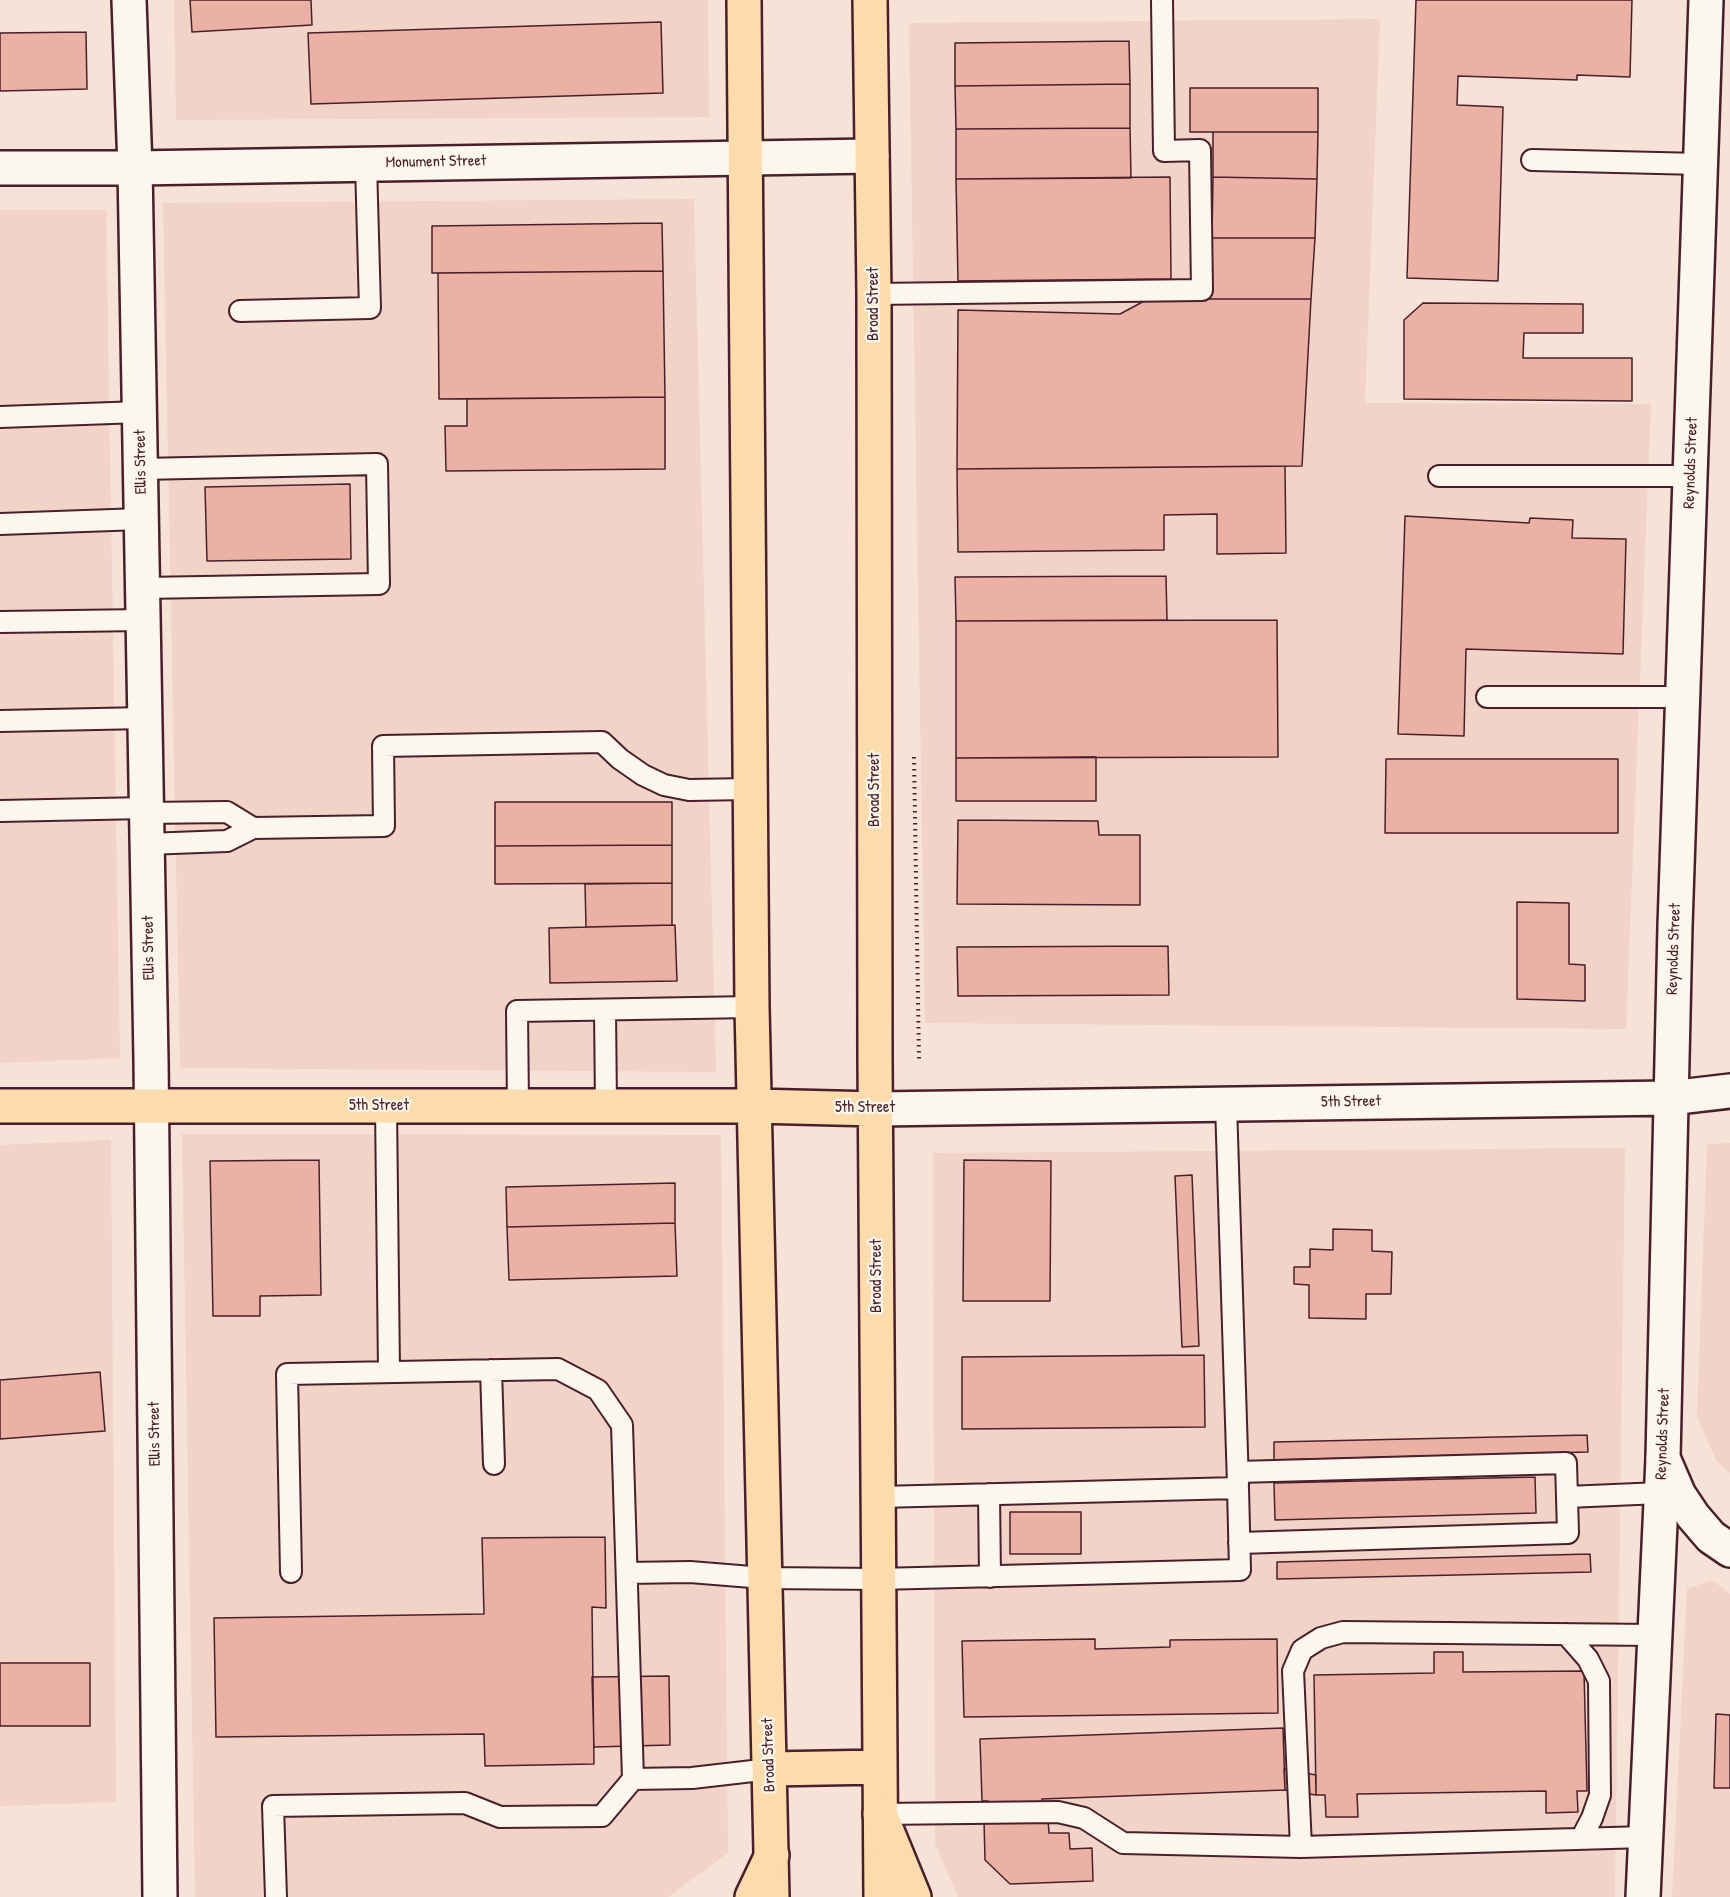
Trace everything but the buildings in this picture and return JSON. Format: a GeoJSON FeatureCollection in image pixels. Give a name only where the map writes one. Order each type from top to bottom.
{"type":"FeatureCollection","features":[{"type":"Feature","properties":{"kind":"main road","name":"Broad Street"},"geometry":{"type":"LineString","coordinates":[[744,0],[752,1007],[772,1897]]}},
{"type":"Feature","properties":{"kind":"main road","name":"Broad Street"},"geometry":{"type":"LineString","coordinates":[[870,0],[874,294],[881,1897]]}},
{"type":"Feature","properties":{"kind":"main road","name":"5th Street"},"geometry":{"type":"LineString","coordinates":[[0,1106],[754,1106],[876,1109]]}},
{"type":"Feature","properties":{"kind":"main road"},"geometry":{"type":"LineString","coordinates":[[770,1769],[880,1767]]}},
{"type":"Feature","properties":{"kind":"main road"},"geometry":{"type":"LineString","coordinates":[[880,1814],[914,1897]]}},
{"type":"Feature","properties":{"kind":"main road"},"geometry":{"type":"LineString","coordinates":[[752,1897],[772,1855]]}},
{"type":"Feature","properties":{"kind":"street","name":"Ellis Street"},"geometry":{"type":"LineString","coordinates":[[129,0],[135,168],[147,822],[160,1897]]}},
{"type":"Feature","properties":{"kind":"street","name":"Reynolds Street"},"geometry":{"type":"LineString","coordinates":[[1643,1897],[1663,1458],[1670,1098],[1706,0]]}},
{"type":"Feature","properties":{"kind":"street","name":"Monument Street"},"geometry":{"type":"LineString","coordinates":[[0,168],[135,168],[872,156]]}},
{"type":"Feature","properties":{"kind":"street","name":"5th Street"},"geometry":{"type":"LineString","coordinates":[[876,1109],[1670,1098],[1730,1090]]}},
{"type":"Feature","properties":{"kind":"street"},"geometry":{"type":"LineString","coordinates":[[1663,1458],[1679,1495],[1693,1516],[1711,1537],[1730,1550]]}},
{"type":"Feature","properties":{"kind":"lane"},"geometry":{"type":"LineString","coordinates":[[874,294],[1202,290],[1200,150],[1164,151],[1162,0]]}},
{"type":"Feature","properties":{"kind":"lane"},"geometry":{"type":"LineString","coordinates":[[1532,160],[1700,164]]}},
{"type":"Feature","properties":{"kind":"lane"},"geometry":{"type":"LineString","coordinates":[[240,311],[370,308],[366,164]]}},
{"type":"Feature","properties":{"kind":"lane"},"geometry":{"type":"LineString","coordinates":[[0,417],[140,412]]}},
{"type":"Feature","properties":{"kind":"lane"},"geometry":{"type":"LineString","coordinates":[[141,469],[377,464],[379,584],[142,588]]}},
{"type":"Feature","properties":{"kind":"lane"},"geometry":{"type":"LineString","coordinates":[[1439,476],[1690,476]]}},
{"type":"Feature","properties":{"kind":"lane"},"geometry":{"type":"LineString","coordinates":[[0,524],[141,519]]}},
{"type":"Feature","properties":{"kind":"lane"},"geometry":{"type":"LineString","coordinates":[[0,622],[143,620]]}},
{"type":"Feature","properties":{"kind":"lane"},"geometry":{"type":"LineString","coordinates":[[1487,697],[1682,697]]}},
{"type":"Feature","properties":{"kind":"lane"},"geometry":{"type":"LineString","coordinates":[[0,721],[145,718]]}},
{"type":"Feature","properties":{"kind":"lane"},"geometry":{"type":"LineString","coordinates":[[0,811],[147,822],[227,841],[253,828],[384,826],[383,746],[602,742],[643,775],[664,785],[689,790],[749,789]]}},
{"type":"Feature","properties":{"kind":"lane"},"geometry":{"type":"LineString","coordinates":[[147,822],[227,812],[253,828]]}},
{"type":"Feature","properties":{"kind":"lane"},"geometry":{"type":"LineString","coordinates":[[518,1106],[517,1011],[752,1007]]}},
{"type":"Feature","properties":{"kind":"lane"},"geometry":{"type":"LineString","coordinates":[[605,1010],[606,1106]]}},
{"type":"Feature","properties":{"kind":"lane"},"geometry":{"type":"LineString","coordinates":[[627,1573],[690,1572],[764,1578],[878,1579],[1240,1570],[1226,1104]]}},
{"type":"Feature","properties":{"kind":"lane"},"geometry":{"type":"LineString","coordinates":[[386,1106],[388,1372]]}},
{"type":"Feature","properties":{"kind":"lane"},"geometry":{"type":"LineString","coordinates":[[491,1370],[494,1464]]}},
{"type":"Feature","properties":{"kind":"lane"},"geometry":{"type":"LineString","coordinates":[[276,1897],[273,1806],[465,1803],[500,1817],[602,1816],[633,1779],[622,1425],[598,1390],[558,1370],[287,1374],[291,1572]]}},
{"type":"Feature","properties":{"kind":"lane"},"geometry":{"type":"LineString","coordinates":[[879,1497],[989,1494],[1566,1462],[1568,1533],[1239,1543]]}},
{"type":"Feature","properties":{"kind":"lane"},"geometry":{"type":"LineString","coordinates":[[1567,1497],[1660,1493]]}},
{"type":"Feature","properties":{"kind":"lane"},"geometry":{"type":"LineString","coordinates":[[989,1494],[990,1577]]}},
{"type":"Feature","properties":{"kind":"lane"},"geometry":{"type":"LineString","coordinates":[[1301,1847],[1293,1671],[1302,1650],[1321,1638],[1343,1632],[1654,1635]]}},
{"type":"Feature","properties":{"kind":"lane"},"geometry":{"type":"LineString","coordinates":[[1566,1634],[1588,1659],[1599,1681],[1600,1795],[1581,1839]]}},
{"type":"Feature","properties":{"kind":"lane"},"geometry":{"type":"LineString","coordinates":[[633,1779],[692,1778],[770,1769]]}},
{"type":"Feature","properties":{"kind":"lane"},"geometry":{"type":"LineString","coordinates":[[880,1814],[1058,1812],[1084,1818],[1123,1843],[1301,1847],[1645,1837]]}},
{"type":"Feature","properties":{"kind":"shaded area"},"geometry":{"type":"Polygon","coordinates":[[[174,0],[708,0],[709,117],[176,120],[174,0]]]}},
{"type":"Feature","properties":{"kind":"shaded area"},"geometry":{"type":"Polygon","coordinates":[[[1380,19],[1365,403],[1651,404],[1626,1029],[925,1023],[909,23],[1380,19]]]}},
{"type":"Feature","properties":{"kind":"shaded area"},"geometry":{"type":"Polygon","coordinates":[[[694,199],[716,1072],[180,1068],[163,203],[694,199]]]}},
{"type":"Feature","properties":{"kind":"shaded area"},"geometry":{"type":"Polygon","coordinates":[[[0,210],[106,210],[120,1058],[0,1063],[0,210]]]}},
{"type":"Feature","properties":{"kind":"shaded area"},"geometry":{"type":"Polygon","coordinates":[[[182,1134],[721,1135],[728,1853],[668,1897],[195,1897],[182,1134]]]}},
{"type":"Feature","properties":{"kind":"shaded area"},"geometry":{"type":"Polygon","coordinates":[[[111,1140],[116,1802],[0,1806],[0,1145],[111,1140]]]}},
{"type":"Feature","properties":{"kind":"shaded area"},"geometry":{"type":"Polygon","coordinates":[[[1730,1143],[1730,1473],[1716,1460],[1697,1416],[1707,1144],[1730,1143]]]}},
{"type":"Feature","properties":{"kind":"shaded area"},"geometry":{"type":"Polygon","coordinates":[[[1625,1148],[1615,1897],[958,1897],[935,1843],[933,1153],[1625,1148]]]}},
{"type":"Feature","properties":{"kind":"shaded area"},"geometry":{"type":"Polygon","coordinates":[[[1712,1580],[1730,1594],[1730,1897],[1672,1897],[1687,1589],[1712,1580]]]}}]}
